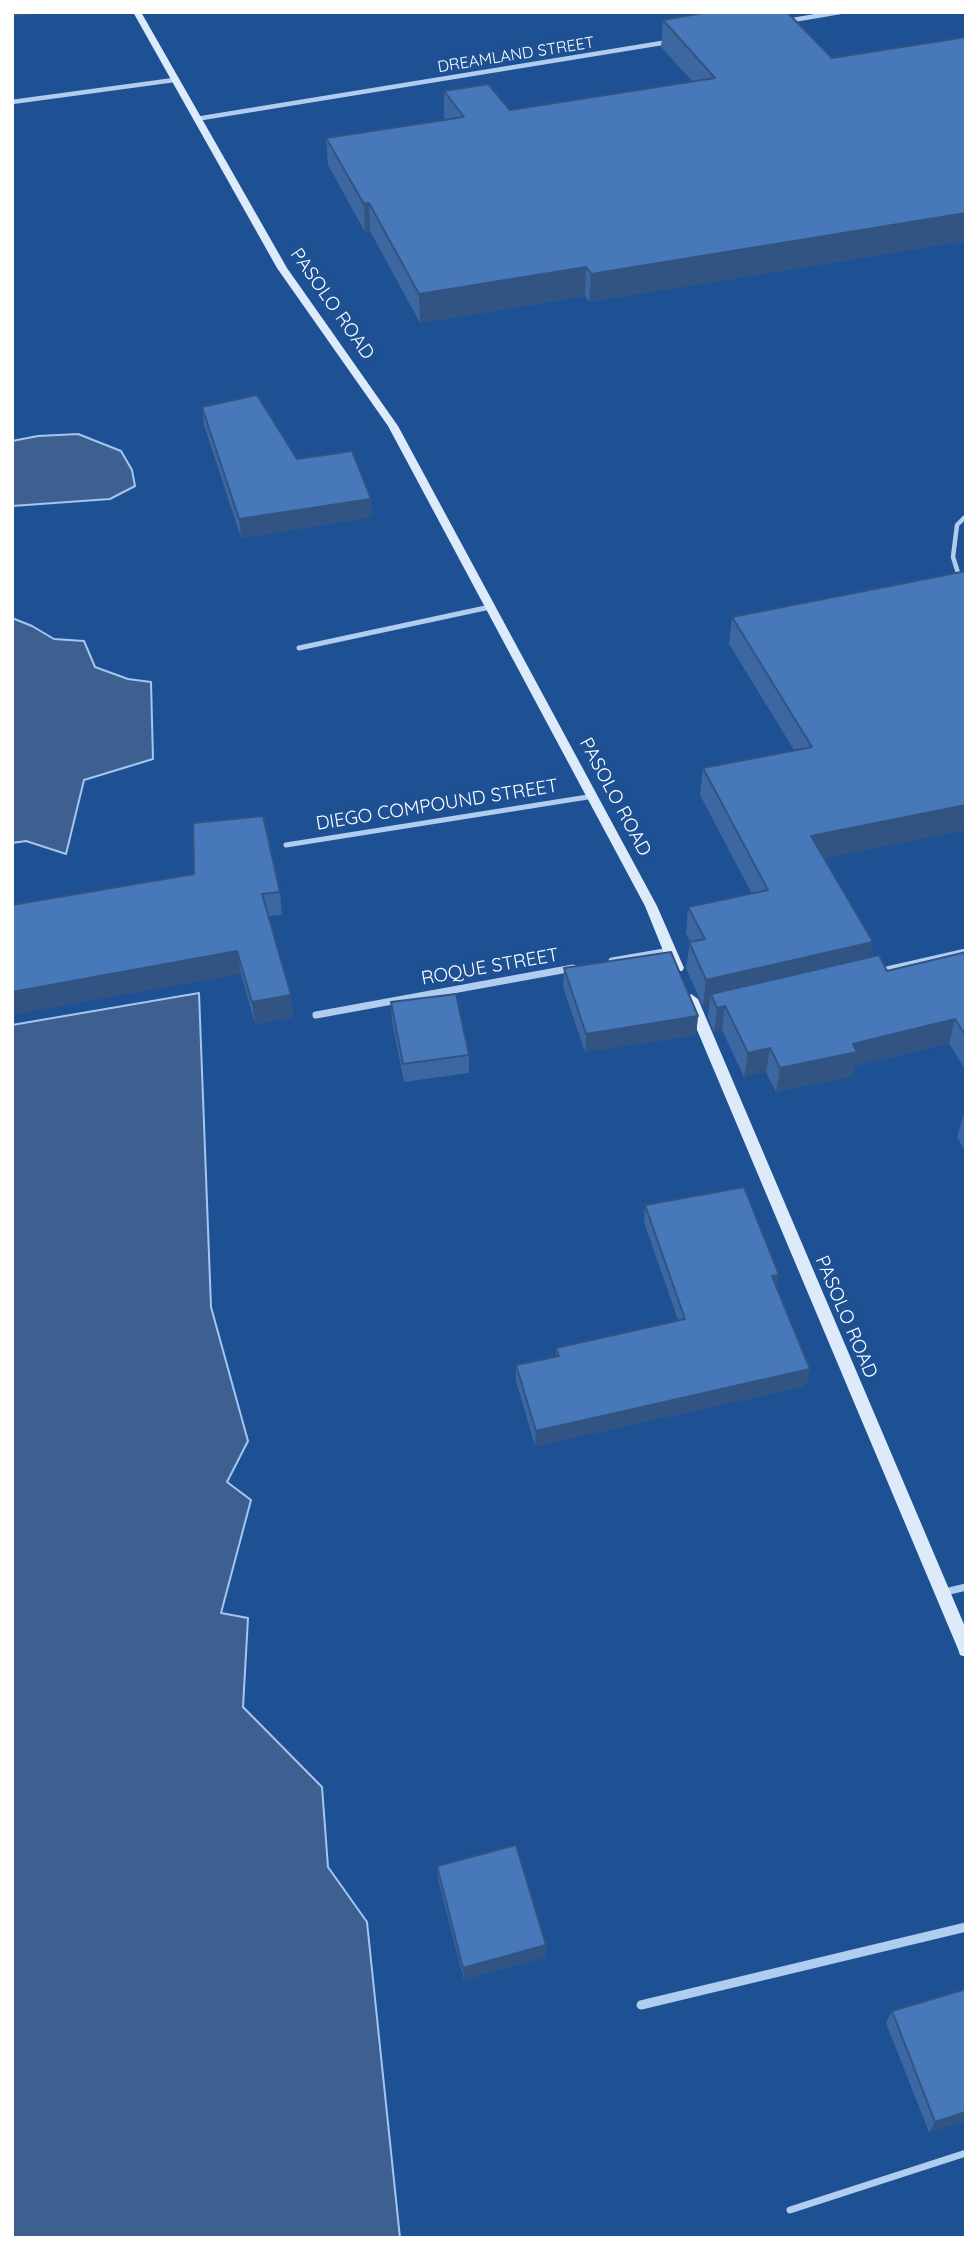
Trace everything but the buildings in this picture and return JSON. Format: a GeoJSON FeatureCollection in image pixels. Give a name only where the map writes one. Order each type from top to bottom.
{"type":"FeatureCollection","features":[{"type":"Feature","properties":{"kind":"street","name":"PASOLO ROAD"},"geometry":{"type":"LineString","coordinates":[[136,12],[282,268],[393,426],[594,796],[651,906],[681,976]]}},
{"type":"Feature","properties":{"kind":"street"},"geometry":{"type":"LineString","coordinates":[[774,23],[840,12]]}},
{"type":"Feature","properties":{"kind":"street","name":"DREAMLAND STREET"},"geometry":{"type":"LineString","coordinates":[[196,119],[681,40]]}},
{"type":"Feature","properties":{"kind":"street"},"geometry":{"type":"LineString","coordinates":[[12,102],[174,80]]}},
{"type":"Feature","properties":{"kind":"street"},"geometry":{"type":"LineString","coordinates":[[299,648],[490,607]]}},
{"type":"Feature","properties":{"kind":"street","name":"DIEGO COMPOUND STREET"},"geometry":{"type":"LineString","coordinates":[[286,845],[594,796]]}},
{"type":"Feature","properties":{"kind":"street"},"geometry":{"type":"LineString","coordinates":[[602,963],[670,951]]}},
{"type":"Feature","properties":{"kind":"street"},"geometry":{"type":"LineString","coordinates":[[872,974],[966,952]]}},
{"type":"Feature","properties":{"kind":"street","name":"ROQUE STREET"},"geometry":{"type":"LineString","coordinates":[[316,1015],[589,966]]}},
{"type":"Feature","properties":{"kind":"street","name":"PASOLO ROAD"},"geometry":{"type":"LineString","coordinates":[[686,989],[704,1012],[966,1649]]}},
{"type":"Feature","properties":{"kind":"street"},"geometry":{"type":"LineString","coordinates":[[641,2005],[966,1927]]}},
{"type":"Feature","properties":{"kind":"lane"},"geometry":{"type":"LineString","coordinates":[[962,583],[953,557],[957,525],[966,516]]}},
{"type":"Feature","properties":{"kind":"lane"},"geometry":{"type":"LineString","coordinates":[[942,1593],[966,1587]]}},
{"type":"Feature","properties":{"kind":"lane"},"geometry":{"type":"LineString","coordinates":[[790,2210],[966,2153]]}},
{"type":"Feature","properties":{"kind":"water"},"geometry":{"type":"Polygon","coordinates":[[[78,434],[121,451],[132,470],[135,486],[110,499],[12,506],[12,441],[38,436],[78,434]]]}},
{"type":"Feature","properties":{"kind":"water"},"geometry":{"type":"Polygon","coordinates":[[[12,618],[54,639],[84,641],[95,667],[128,679],[151,682],[153,759],[84,780],[66,854],[26,841],[12,843],[12,618]]]}},
{"type":"Feature","properties":{"kind":"water"},"geometry":{"type":"Polygon","coordinates":[[[199,993],[211,1307],[248,1441],[227,1482],[251,1500],[221,1613],[248,1618],[243,1707],[322,1787],[328,1867],[367,1922],[400,2238],[12,2238],[12,1025],[199,993]]]}}]}
